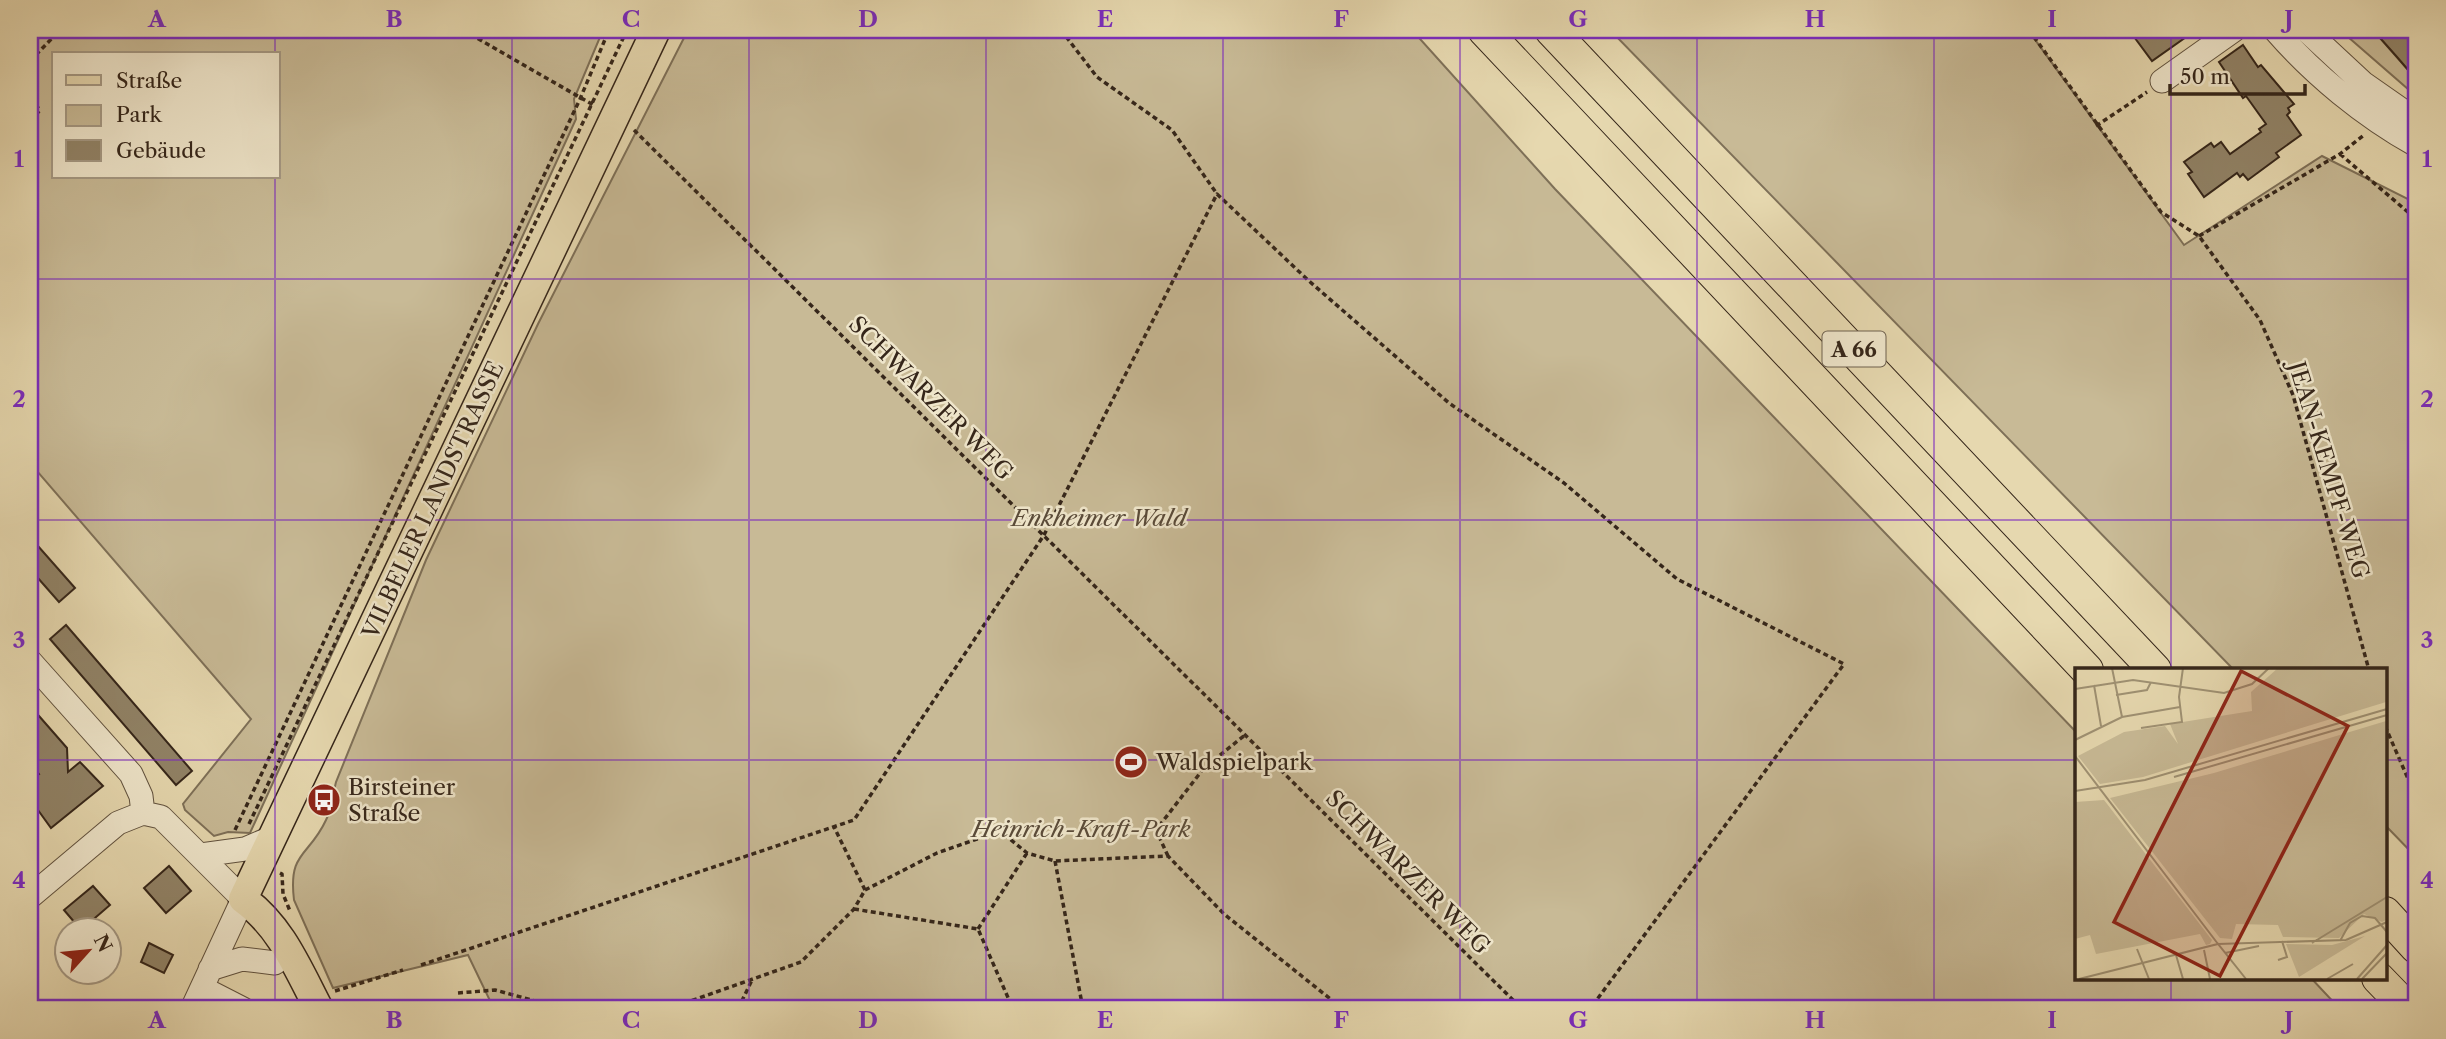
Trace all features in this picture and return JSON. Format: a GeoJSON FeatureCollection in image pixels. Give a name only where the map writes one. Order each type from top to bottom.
{"type":"FeatureCollection","features":[{"type":"Feature","properties":{"kind":"highway","name":"A 66"},"geometry":{"type":"LineString","coordinates":[[1484,30],[2085,668]]}},
{"type":"Feature","properties":{"kind":"highway","name":"A 66"},"geometry":{"type":"LineString","coordinates":[[1551,30],[2153,668]]}},
{"type":"Feature","properties":{"kind":"highway"},"geometry":{"type":"LineString","coordinates":[[2386,914],[2416,947]]}},
{"type":"Feature","properties":{"kind":"highway"},"geometry":{"type":"LineString","coordinates":[[2379,979],[2408,1009]]}},
{"type":"Feature","properties":{"kind":"main road","name":"VILBELER LANDSTRASSE"},"geometry":{"type":"LineString","coordinates":[[243,899],[603,111],[656,30]]}},
{"type":"Feature","properties":{"kind":"main road"},"geometry":{"type":"LineString","coordinates":[[272,837],[268,890],[278,950],[326,1000]]}},
{"type":"Feature","properties":{"kind":"main road"},"geometry":{"type":"LineString","coordinates":[[243,899],[269,922],[278,950],[304,1009]]}},
{"type":"Feature","properties":{"kind":"street"},"geometry":{"type":"LineString","coordinates":[[2162,81],[2234,30]]}},
{"type":"Feature","properties":{"kind":"street"},"geometry":{"type":"LineString","coordinates":[[2275,30],[2317,72],[2380,122],[2416,145]]}},
{"type":"Feature","properties":{"kind":"street"},"geometry":{"type":"LineString","coordinates":[[2306,30],[2363,83],[2416,120]]}},
{"type":"Feature","properties":{"kind":"street"},"geometry":{"type":"LineString","coordinates":[[30,661],[131,774],[141,796],[143,813]]}},
{"type":"Feature","properties":{"kind":"street"},"geometry":{"type":"LineString","coordinates":[[30,897],[118,823],[143,813],[161,817],[243,899]]}},
{"type":"Feature","properties":{"kind":"street"},"geometry":{"type":"LineString","coordinates":[[201,855],[236,851],[272,837]]}},
{"type":"Feature","properties":{"kind":"street","name":"VILBELER LANDSTRASSE"},"geometry":{"type":"LineString","coordinates":[[192,1009],[243,899]]}},
{"type":"Feature","properties":{"kind":"street"},"geometry":{"type":"LineString","coordinates":[[243,1009],[206,978],[242,959],[278,950]]}},
{"type":"Feature","properties":{"kind":"path"},"geometry":{"type":"LineString","coordinates":[[30,61],[60,30]]}},
{"type":"Feature","properties":{"kind":"path","name":"SCHWARZER WEG"},"geometry":{"type":"LineString","coordinates":[[463,30],[630,126],[1522,1009]]}},
{"type":"Feature","properties":{"kind":"path"},"geometry":{"type":"LineString","coordinates":[[236,851],[235,831],[610,30]]}},
{"type":"Feature","properties":{"kind":"path"},"geometry":{"type":"LineString","coordinates":[[236,851],[603,111],[627,30]]}},
{"type":"Feature","properties":{"kind":"path"},"geometry":{"type":"LineString","coordinates":[[1061,30],[1097,77],[1172,130],[1217,194],[1309,281],[1449,403],[1564,483],[1676,579],[1844,664],[1590,1009]]}},
{"type":"Feature","properties":{"kind":"path","name":"JEAN-KEMPF-WEG"},"geometry":{"type":"LineString","coordinates":[[2029,30],[2096,126],[2161,212],[2199,236],[2260,320],[2293,396],[2368,668]]}},
{"type":"Feature","properties":{"kind":"path"},"geometry":{"type":"LineString","coordinates":[[2096,126],[2162,81]]}},
{"type":"Feature","properties":{"kind":"path"},"geometry":{"type":"LineString","coordinates":[[30,98],[40,110],[30,122]]}},
{"type":"Feature","properties":{"kind":"path"},"geometry":{"type":"LineString","coordinates":[[2199,236],[2340,154],[2380,122]]}},
{"type":"Feature","properties":{"kind":"path"},"geometry":{"type":"LineString","coordinates":[[2340,154],[2416,219]]}},
{"type":"Feature","properties":{"kind":"path"},"geometry":{"type":"LineString","coordinates":[[421,965],[854,820],[1044,534],[1217,194]]}},
{"type":"Feature","properties":{"kind":"path"},"geometry":{"type":"LineString","coordinates":[[2386,728],[2416,797]]}},
{"type":"Feature","properties":{"kind":"path"},"geometry":{"type":"LineString","coordinates":[[1245,735],[1204,768],[1156,830],[1168,856],[1224,914],[1343,1009]]}},
{"type":"Feature","properties":{"kind":"path"},"geometry":{"type":"LineString","coordinates":[[834,827],[865,890]]}},
{"type":"Feature","properties":{"kind":"path"},"geometry":{"type":"LineString","coordinates":[[668,1009],[801,962],[854,909],[865,890],[937,852],[1000,831],[1027,853],[1055,861],[1168,856]]}},
{"type":"Feature","properties":{"kind":"path"},"geometry":{"type":"LineString","coordinates":[[978,929],[1027,853]]}},
{"type":"Feature","properties":{"kind":"path"},"geometry":{"type":"LineString","coordinates":[[1055,861],[1083,1009]]}},
{"type":"Feature","properties":{"kind":"path"},"geometry":{"type":"LineString","coordinates":[[282,874],[288,908]]}},
{"type":"Feature","properties":{"kind":"path"},"geometry":{"type":"LineString","coordinates":[[854,909],[978,929]]}},
{"type":"Feature","properties":{"kind":"path"},"geometry":{"type":"LineString","coordinates":[[978,929],[1013,1009]]}},
{"type":"Feature","properties":{"kind":"path"},"geometry":{"type":"LineString","coordinates":[[326,1000],[403,970]]}},
{"type":"Feature","properties":{"kind":"path"},"geometry":{"type":"LineString","coordinates":[[738,1009],[752,980]]}},
{"type":"Feature","properties":{"kind":"path"},"geometry":{"type":"LineString","coordinates":[[458,993],[495,990],[565,1009]]}},
{"type":"Feature","properties":{"kind":"green space"},"geometry":{"type":"Polygon","coordinates":[[[30,30],[603,30],[574,99],[576,119],[250,833],[228,832],[214,836],[185,810],[183,804],[251,719],[30,463],[30,30]]]}},
{"type":"Feature","properties":{"kind":"green space","name":"Enkheimer Wald"},"geometry":{"type":"Polygon","coordinates":[[[688,30],[1412,30],[1555,189],[2075,731],[2075,979],[2312,979],[2340,1009],[494,1009],[468,955],[333,988],[294,900],[294,872],[301,856],[328,816],[336,782],[426,560],[538,324],[688,30]]]}},
{"type":"Feature","properties":{"kind":"green space"},"geometry":{"type":"Polygon","coordinates":[[[1610,30],[2028,30],[2184,245],[2322,156],[2416,203],[2416,857],[2386,826],[2386,668],[2232,668],[1610,30]]]}},
{"type":"Feature","properties":{"kind":"green space"},"geometry":{"type":"Polygon","coordinates":[[[2340,30],[2373,30],[2416,79],[2416,96],[2340,30]]]}},
{"type":"Feature","properties":{"kind":"building"},"geometry":{"type":"Polygon","coordinates":[[[2129,30],[2196,30],[2152,61],[2129,30]]]}},
{"type":"Feature","properties":{"kind":"building"},"geometry":{"type":"Polygon","coordinates":[[[2373,30],[2416,30],[2416,79],[2397,57],[2373,30]]]}},
{"type":"Feature","properties":{"kind":"building"},"geometry":{"type":"Polygon","coordinates":[[[2243,45],[2258,67],[2261,65],[2294,104],[2288,108],[2290,112],[2287,115],[2301,135],[2276,153],[2279,157],[2248,180],[2243,174],[2240,177],[2237,173],[2204,197],[2188,174],[2192,172],[2184,162],[2211,143],[2214,147],[2221,142],[2230,154],[2261,132],[2259,129],[2266,124],[2246,96],[2243,98],[2219,62],[2243,45]]]}},
{"type":"Feature","properties":{"kind":"building"},"geometry":{"type":"Polygon","coordinates":[[[30,537],[75,588],[59,602],[30,569],[30,537]]]}},
{"type":"Feature","properties":{"kind":"building"},"geometry":{"type":"Polygon","coordinates":[[[66,625],[192,771],[176,785],[50,639],[66,625]]]}},
{"type":"Feature","properties":{"kind":"building"},"geometry":{"type":"Polygon","coordinates":[[[39,716],[67,748],[68,772],[80,762],[103,786],[51,828],[30,799],[30,781],[39,774],[30,763],[30,724],[39,716]]]}},
{"type":"Feature","properties":{"kind":"building"},"geometry":{"type":"Polygon","coordinates":[[[169,866],[191,891],[166,913],[144,888],[169,866]]]}},
{"type":"Feature","properties":{"kind":"building"},"geometry":{"type":"Polygon","coordinates":[[[93,886],[110,905],[97,916],[69,916],[64,910],[93,886]]]}},
{"type":"Feature","properties":{"kind":"building"},"geometry":{"type":"Polygon","coordinates":[[[149,943],[173,955],[164,973],[141,962],[149,943]]]}},
{"type":"Feature","properties":{"kind":"place","name":"Waldspielpark"},"geometry":{"type":"Point","coordinates":[1131,762]}},
{"type":"Feature","properties":{"kind":"place","name":"Birsteiner Straße"},"geometry":{"type":"Point","coordinates":[324,800]}},
{"type":"Feature","properties":{"kind":"park label","name":"Heinrich-Kraft-Park"},"geometry":{"type":"Point","coordinates":[1081,829]}}]}
